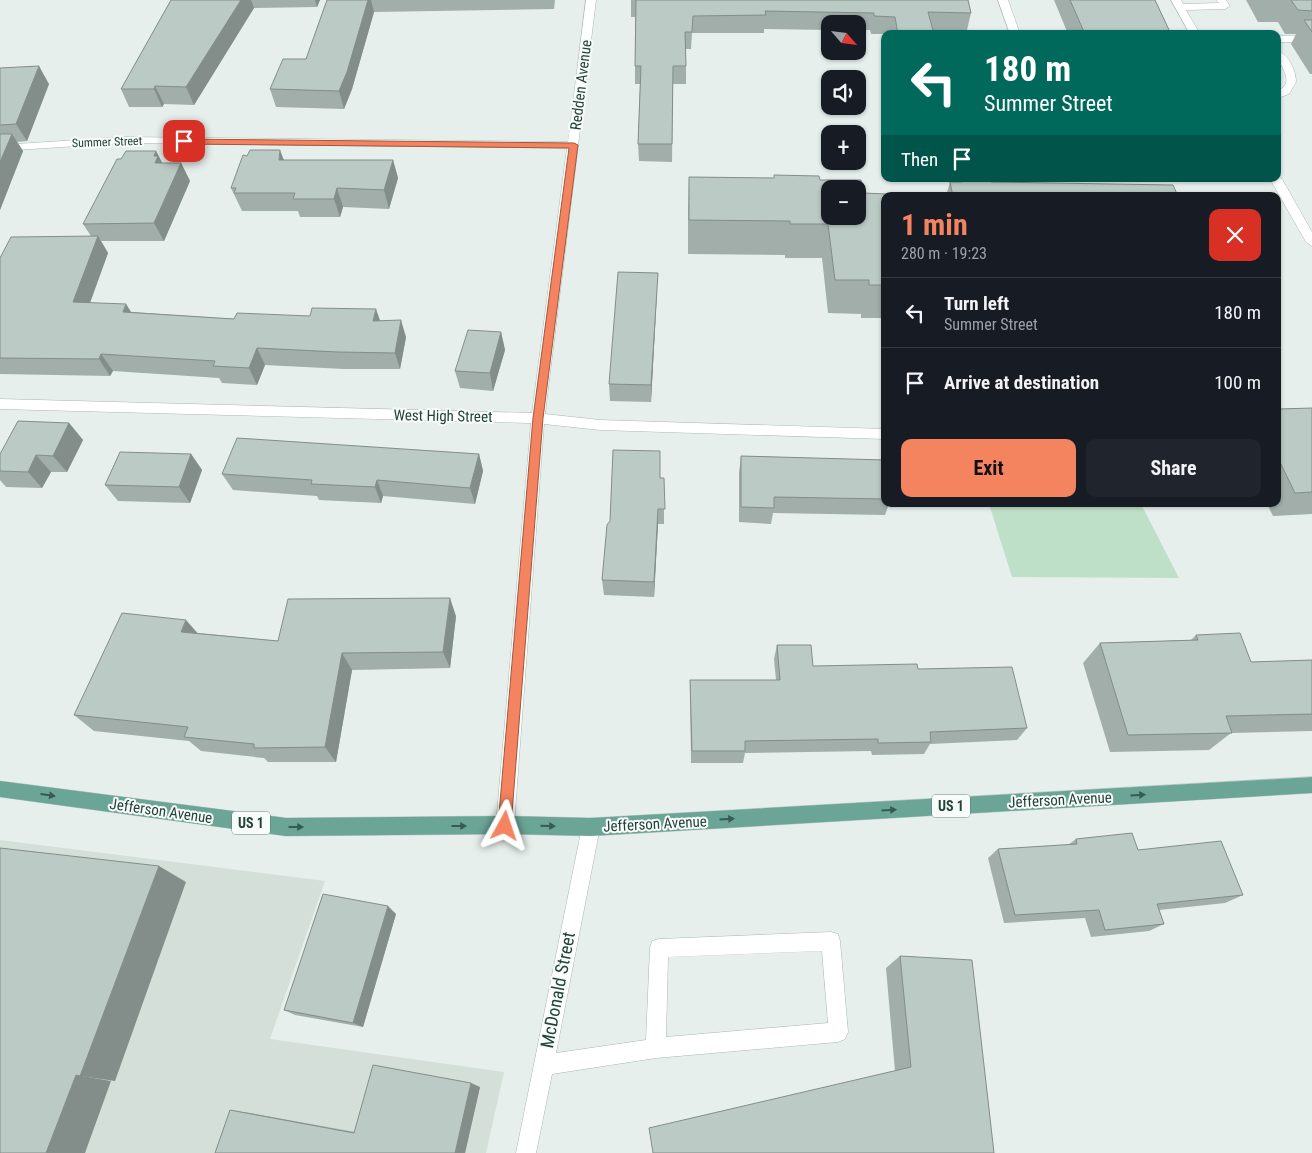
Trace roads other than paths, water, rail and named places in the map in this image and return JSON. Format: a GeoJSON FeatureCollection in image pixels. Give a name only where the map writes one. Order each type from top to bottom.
{"type":"FeatureCollection","features":[{"type":"Feature","properties":{"kind":"main road","name":"Jefferson Avenue"},"geometry":{"type":"LineString","coordinates":[[0,789],[286,827],[505,826],[591,828],[1312,784]]}},
{"type":"Feature","properties":{"kind":"street","name":"Redden Avenue"},"geometry":{"type":"LineString","coordinates":[[505,826],[538,418],[591,0]]}},
{"type":"Feature","properties":{"kind":"street"},"geometry":{"type":"LineString","coordinates":[[1003,0],[1014,30]]}},
{"type":"Feature","properties":{"kind":"street"},"geometry":{"type":"LineString","coordinates":[[1178,3],[1225,6],[1222,0]]}},
{"type":"Feature","properties":{"kind":"street"},"geometry":{"type":"LineString","coordinates":[[1178,3],[1193,30]]}},
{"type":"Feature","properties":{"kind":"street"},"geometry":{"type":"LineString","coordinates":[[1281,40],[1312,39]]}},
{"type":"Feature","properties":{"kind":"street"},"geometry":{"type":"LineString","coordinates":[[1281,57],[1288,63],[1291,73],[1290,84],[1284,93],[1281,94]]}},
{"type":"Feature","properties":{"kind":"street","name":"Summer Street"},"geometry":{"type":"LineString","coordinates":[[0,148],[125,140],[574,145]]}},
{"type":"Feature","properties":{"kind":"street"},"geometry":{"type":"LineString","coordinates":[[1278,182],[1312,242]]}},
{"type":"Feature","properties":{"kind":"street","name":"West High Street"},"geometry":{"type":"LineString","coordinates":[[0,404],[538,418],[600,425],[881,434]]}},
{"type":"Feature","properties":{"kind":"street","name":"McDonald Street"},"geometry":{"type":"LineString","coordinates":[[526,1153],[591,828]]}},
{"type":"Feature","properties":{"kind":"street"},"geometry":{"type":"LineString","coordinates":[[543,1065],[656,1048],[838,1032],[831,941],[659,948],[656,1048]]}}]}
